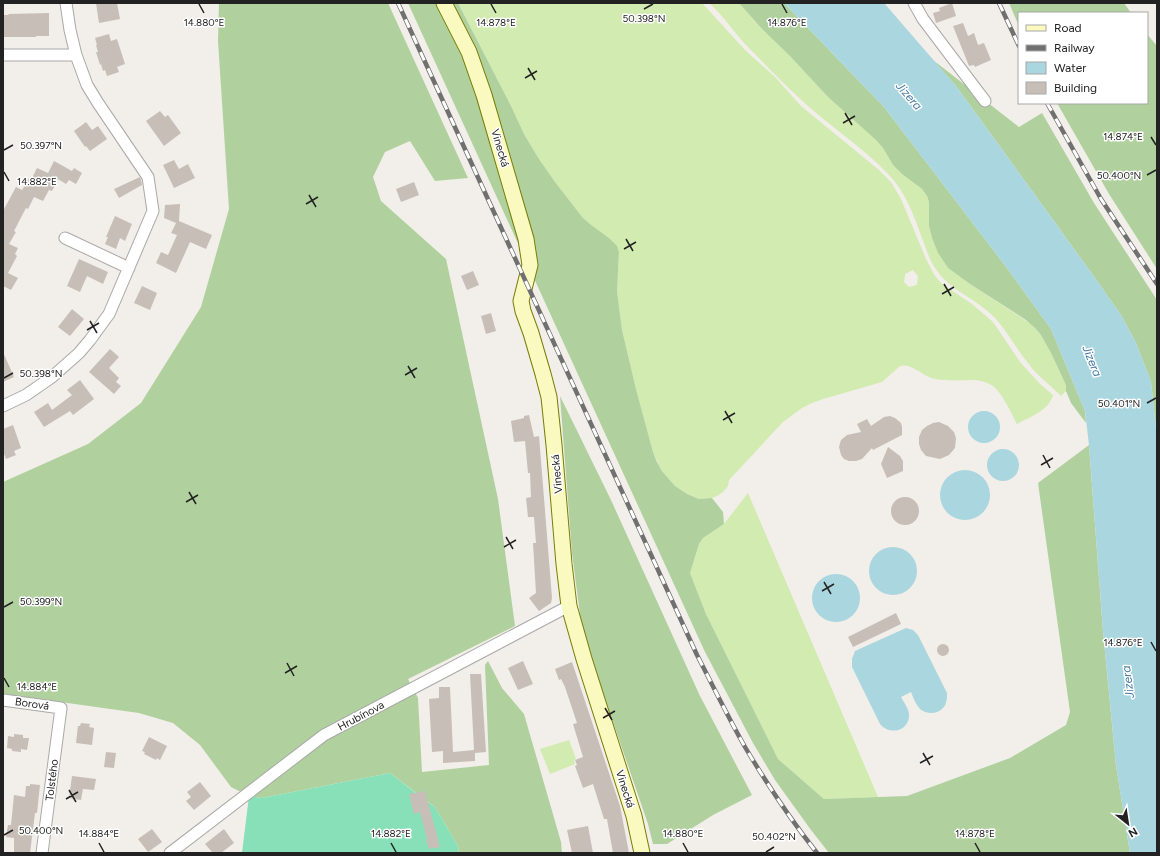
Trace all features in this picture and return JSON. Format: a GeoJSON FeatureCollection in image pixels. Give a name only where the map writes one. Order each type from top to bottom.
{"type":"FeatureCollection","features":[{"type":"Feature","properties":{"kind":"street"},"geometry":{"type":"LineString","coordinates":[[3,406],[38,388],[79,353],[93,336],[109,314],[153,211],[148,176],[87,85],[76,55],[66,3]]}},
{"type":"Feature","properties":{"kind":"street","name":"Vinecká"},"geometry":{"type":"LineString","coordinates":[[444,3],[469,52],[484,95],[526,239],[530,265],[521,300],[549,397],[569,606],[584,659],[634,816],[642,853]]}},
{"type":"Feature","properties":{"kind":"street"},"geometry":{"type":"LineString","coordinates":[[914,3],[923,19],[985,101]]}},
{"type":"Feature","properties":{"kind":"street"},"geometry":{"type":"LineString","coordinates":[[3,55],[76,55]]}},
{"type":"Feature","properties":{"kind":"street"},"geometry":{"type":"LineString","coordinates":[[65,238],[129,268]]}},
{"type":"Feature","properties":{"kind":"street","name":"Hrubínova"},"geometry":{"type":"LineString","coordinates":[[170,853],[324,735],[569,606]]}},
{"type":"Feature","properties":{"kind":"street","name":"Borová"},"geometry":{"type":"LineString","coordinates":[[3,700],[61,708]]}},
{"type":"Feature","properties":{"kind":"street","name":"Tolstého"},"geometry":{"type":"LineString","coordinates":[[42,853],[61,708]]}},
{"type":"Feature","properties":{"kind":"green space"},"geometry":{"type":"Polygon","coordinates":[[[219,3],[388,3],[468,178],[435,181],[410,141],[385,152],[373,177],[381,201],[446,259],[498,499],[515,626],[408,679],[418,698],[422,772],[489,765],[485,665],[488,661],[502,688],[524,714],[561,842],[562,853],[459,853],[458,846],[435,807],[390,773],[262,798],[249,796],[231,787],[200,745],[173,723],[139,713],[3,694],[3,482],[88,444],[141,403],[201,307],[229,209],[218,41],[219,3]]]}},
{"type":"Feature","properties":{"kind":"green space"},"geometry":{"type":"Polygon","coordinates":[[[408,3],[458,3],[524,134],[539,159],[583,218],[617,246],[619,252],[617,291],[622,330],[653,452],[662,471],[675,486],[687,494],[699,499],[712,498],[723,512],[724,524],[703,538],[699,544],[690,573],[706,614],[778,759],[824,799],[907,796],[1010,758],[1066,725],[1070,712],[1038,483],[1089,445],[1103,631],[1116,765],[1130,853],[829,853],[775,780],[753,743],[705,652],[408,3]]]}},
{"type":"Feature","properties":{"kind":"green space"},"geometry":{"type":"Polygon","coordinates":[[[458,3],[702,3],[746,51],[775,77],[801,106],[879,170],[891,182],[901,199],[926,259],[935,276],[941,283],[972,304],[993,322],[1020,362],[1040,384],[1053,395],[1051,400],[1043,409],[1017,424],[997,389],[990,384],[976,380],[934,379],[911,367],[904,365],[900,366],[882,382],[823,399],[802,408],[783,422],[729,480],[728,486],[723,492],[717,496],[699,499],[687,494],[675,486],[662,471],[653,452],[622,330],[617,291],[619,252],[609,238],[583,218],[555,182],[524,134],[458,3]],[[913,270],[905,274],[904,282],[909,287],[917,285],[918,276],[913,270]]]}},
{"type":"Feature","properties":{"kind":"green space"},"geometry":{"type":"Polygon","coordinates":[[[709,3],[739,3],[828,97],[876,140],[883,148],[893,165],[922,189],[929,202],[929,226],[932,238],[938,253],[948,268],[1031,324],[1041,335],[1066,385],[1066,391],[1061,396],[1033,369],[1003,327],[986,309],[948,283],[941,276],[931,261],[913,213],[905,197],[890,176],[868,155],[819,116],[790,89],[745,44],[709,3]]]}},
{"type":"Feature","properties":{"kind":"green space"},"geometry":{"type":"Polygon","coordinates":[[[739,3],[784,3],[884,107],[1007,268],[1051,329],[1085,411],[1086,423],[1071,403],[1066,391],[1066,385],[1051,353],[1041,335],[1035,328],[1026,320],[948,268],[938,253],[932,238],[929,226],[929,202],[922,189],[893,165],[883,148],[876,140],[828,97],[739,3]]]}},
{"type":"Feature","properties":{"kind":"green space"},"geometry":{"type":"Polygon","coordinates":[[[1009,3],[1124,3],[1130,12],[1018,12],[1018,24],[1009,3]]]}},
{"type":"Feature","properties":{"kind":"green space"},"geometry":{"type":"Polygon","coordinates":[[[1148,35],[1157,46],[1157,269],[1109,194],[1058,104],[1148,104],[1148,35]]]}},
{"type":"Feature","properties":{"kind":"green space"},"geometry":{"type":"Polygon","coordinates":[[[933,60],[1019,127],[1042,113],[1094,203],[1157,300],[1157,437],[1151,382],[1136,343],[1121,315],[956,86],[933,60]]]}},
{"type":"Feature","properties":{"kind":"green space"},"geometry":{"type":"Polygon","coordinates":[[[560,396],[611,500],[700,696],[752,795],[713,815],[667,844],[653,844],[648,824],[598,678],[581,622],[572,553],[560,396]]]}},
{"type":"Feature","properties":{"kind":"green space"},"geometry":{"type":"Polygon","coordinates":[[[748,493],[878,797],[824,799],[778,759],[706,614],[690,573],[699,544],[703,538],[724,524],[748,493]]]}},
{"type":"Feature","properties":{"kind":"green space"},"geometry":{"type":"Polygon","coordinates":[[[569,740],[576,759],[574,760],[575,764],[550,774],[540,749],[569,740]]]}},
{"type":"Feature","properties":{"kind":"green space"},"geometry":{"type":"Polygon","coordinates":[[[390,773],[416,793],[425,791],[428,802],[435,807],[458,846],[459,853],[242,853],[249,796],[262,798],[390,773]]]}},
{"type":"Feature","properties":{"kind":"water","name":"Jizera"},"geometry":{"type":"Polygon","coordinates":[[[784,3],[884,3],[956,86],[1121,315],[1136,343],[1151,382],[1157,437],[1157,853],[1130,853],[1116,765],[1103,631],[1089,445],[1085,411],[1051,329],[1007,268],[884,107],[784,3]]]}},
{"type":"Feature","properties":{"kind":"water"},"geometry":{"type":"Polygon","coordinates":[[[981,411],[987,411],[997,418],[1000,427],[999,433],[993,440],[987,443],[981,443],[971,436],[968,430],[968,424],[975,414],[981,411]]]}},
{"type":"Feature","properties":{"kind":"water"},"geometry":{"type":"Polygon","coordinates":[[[1000,449],[1006,449],[1016,456],[1019,465],[1018,471],[1012,478],[1006,481],[1000,481],[990,474],[987,468],[987,462],[994,452],[1000,449]]]}},
{"type":"Feature","properties":{"kind":"water"},"geometry":{"type":"Polygon","coordinates":[[[960,470],[970,470],[983,477],[990,490],[990,500],[983,513],[970,520],[960,520],[951,516],[944,509],[940,500],[940,490],[944,481],[951,474],[960,470]]]}},
{"type":"Feature","properties":{"kind":"water"},"geometry":{"type":"Polygon","coordinates":[[[888,547],[898,547],[910,554],[917,566],[917,576],[910,588],[898,595],[888,595],[880,591],[873,584],[869,576],[869,566],[873,558],[880,551],[888,547]]]}},
{"type":"Feature","properties":{"kind":"water"},"geometry":{"type":"Polygon","coordinates":[[[831,574],[841,574],[853,581],[860,593],[860,603],[853,615],[841,622],[831,622],[823,618],[816,611],[812,603],[812,593],[816,585],[823,578],[831,574]]]}},
{"type":"Feature","properties":{"kind":"water"},"geometry":{"type":"Polygon","coordinates":[[[906,628],[913,630],[918,635],[947,693],[947,699],[941,710],[932,713],[925,712],[920,709],[911,692],[901,697],[908,709],[908,722],[901,729],[893,731],[888,730],[880,724],[852,667],[852,659],[855,651],[906,628]]]}},
{"type":"Feature","properties":{"kind":"building"},"geometry":{"type":"Polygon","coordinates":[[[96,3],[117,3],[120,19],[99,23],[96,3]]]}},
{"type":"Feature","properties":{"kind":"building"},"geometry":{"type":"Polygon","coordinates":[[[952,3],[956,16],[936,23],[933,13],[940,11],[939,8],[952,3]]]}},
{"type":"Feature","properties":{"kind":"building"},"geometry":{"type":"Polygon","coordinates":[[[49,13],[49,36],[3,37],[3,15],[49,13]]]}},
{"type":"Feature","properties":{"kind":"building"},"geometry":{"type":"Polygon","coordinates":[[[963,23],[968,36],[974,33],[978,45],[984,43],[991,60],[975,67],[974,65],[969,66],[953,26],[963,23]]]}},
{"type":"Feature","properties":{"kind":"building"},"geometry":{"type":"Polygon","coordinates":[[[109,34],[111,41],[117,39],[125,64],[117,67],[119,72],[107,76],[105,70],[103,71],[101,64],[100,65],[96,52],[98,52],[95,38],[109,34]]]}},
{"type":"Feature","properties":{"kind":"building"},"geometry":{"type":"Polygon","coordinates":[[[160,111],[165,117],[168,115],[181,133],[164,146],[146,121],[160,111]]]}},
{"type":"Feature","properties":{"kind":"building"},"geometry":{"type":"Polygon","coordinates":[[[86,122],[92,130],[98,126],[107,139],[90,151],[86,146],[85,147],[74,131],[86,122]]]}},
{"type":"Feature","properties":{"kind":"building"},"geometry":{"type":"Polygon","coordinates":[[[174,160],[179,169],[188,164],[195,178],[174,188],[163,165],[174,160]]]}},
{"type":"Feature","properties":{"kind":"building"},"geometry":{"type":"Polygon","coordinates":[[[54,161],[72,171],[74,168],[82,173],[76,184],[69,180],[66,184],[58,179],[52,191],[49,190],[43,201],[34,197],[28,209],[26,208],[14,231],[16,232],[9,244],[18,248],[15,254],[17,256],[8,273],[18,278],[11,290],[3,286],[3,211],[16,187],[22,190],[29,178],[31,180],[37,168],[48,173],[54,161]]]}},
{"type":"Feature","properties":{"kind":"building"},"geometry":{"type":"Polygon","coordinates":[[[140,177],[142,185],[119,198],[114,189],[140,177]]]}},
{"type":"Feature","properties":{"kind":"building"},"geometry":{"type":"Polygon","coordinates":[[[414,182],[419,195],[401,202],[396,189],[414,182]]]}},
{"type":"Feature","properties":{"kind":"building"},"geometry":{"type":"Polygon","coordinates":[[[180,204],[179,221],[212,235],[206,249],[190,242],[176,273],[156,263],[161,252],[168,255],[177,235],[171,233],[176,223],[164,218],[165,205],[180,204]]]}},
{"type":"Feature","properties":{"kind":"building"},"geometry":{"type":"Polygon","coordinates":[[[115,216],[132,224],[125,241],[120,238],[116,249],[105,244],[108,237],[106,237],[115,216]]]}},
{"type":"Feature","properties":{"kind":"building"},"geometry":{"type":"Polygon","coordinates":[[[79,259],[108,272],[103,284],[87,276],[80,292],[67,286],[79,259]]]}},
{"type":"Feature","properties":{"kind":"building"},"geometry":{"type":"Polygon","coordinates":[[[473,271],[479,285],[467,290],[461,276],[473,271]]]}},
{"type":"Feature","properties":{"kind":"building"},"geometry":{"type":"Polygon","coordinates":[[[142,286],[157,293],[150,310],[134,303],[142,286]]]}},
{"type":"Feature","properties":{"kind":"building"},"geometry":{"type":"Polygon","coordinates":[[[72,309],[84,319],[70,336],[58,327],[72,309]]]}},
{"type":"Feature","properties":{"kind":"building"},"geometry":{"type":"Polygon","coordinates":[[[491,313],[496,331],[486,334],[481,316],[491,313]]]}},
{"type":"Feature","properties":{"kind":"building"},"geometry":{"type":"Polygon","coordinates":[[[110,349],[119,357],[109,368],[119,378],[116,382],[121,386],[114,394],[89,372],[110,349]]]}},
{"type":"Feature","properties":{"kind":"building"},"geometry":{"type":"Polygon","coordinates":[[[3,352],[14,377],[3,382],[3,352]]]}},
{"type":"Feature","properties":{"kind":"building"},"geometry":{"type":"Polygon","coordinates":[[[80,380],[94,399],[73,415],[70,411],[44,427],[34,412],[48,403],[52,410],[72,395],[67,390],[80,380]]]}},
{"type":"Feature","properties":{"kind":"building"},"geometry":{"type":"Polygon","coordinates":[[[529,415],[534,437],[539,436],[552,598],[551,603],[539,611],[529,598],[536,593],[533,543],[536,543],[534,517],[528,517],[526,498],[531,497],[530,473],[528,473],[525,441],[514,442],[511,421],[524,418],[524,416],[529,415]]]}},
{"type":"Feature","properties":{"kind":"building"},"geometry":{"type":"Polygon","coordinates":[[[890,416],[901,423],[902,435],[873,450],[872,448],[862,459],[849,461],[844,459],[841,455],[839,447],[841,440],[847,435],[861,432],[857,424],[867,419],[871,426],[884,417],[890,416]]]}},
{"type":"Feature","properties":{"kind":"building"},"geometry":{"type":"Polygon","coordinates":[[[939,422],[948,426],[954,432],[956,438],[955,448],[949,455],[940,459],[926,456],[921,450],[919,444],[919,437],[922,430],[933,423],[939,422]]]}},
{"type":"Feature","properties":{"kind":"building"},"geometry":{"type":"Polygon","coordinates":[[[13,425],[21,448],[14,451],[16,455],[6,459],[3,451],[3,429],[13,425]]]}},
{"type":"Feature","properties":{"kind":"building"},"geometry":{"type":"Polygon","coordinates":[[[888,447],[900,456],[903,461],[903,471],[887,478],[881,464],[888,447]]]}},
{"type":"Feature","properties":{"kind":"building"},"geometry":{"type":"Polygon","coordinates":[[[905,497],[915,501],[919,511],[915,521],[905,525],[895,521],[891,511],[895,501],[905,497]]]}},
{"type":"Feature","properties":{"kind":"building"},"geometry":{"type":"Polygon","coordinates":[[[896,613],[901,624],[853,647],[848,637],[896,613]]]}},
{"type":"Feature","properties":{"kind":"building"},"geometry":{"type":"Polygon","coordinates":[[[941,644],[945,644],[949,650],[945,656],[941,656],[937,652],[937,648],[941,644]]]}},
{"type":"Feature","properties":{"kind":"building"},"geometry":{"type":"Polygon","coordinates":[[[523,661],[533,684],[518,690],[508,668],[523,661]]]}},
{"type":"Feature","properties":{"kind":"building"},"geometry":{"type":"Polygon","coordinates":[[[572,662],[620,806],[629,853],[613,853],[607,819],[604,819],[593,784],[583,788],[575,766],[577,765],[575,760],[583,757],[573,724],[577,723],[565,687],[561,679],[559,680],[555,669],[572,662]]]}},
{"type":"Feature","properties":{"kind":"building"},"geometry":{"type":"Polygon","coordinates":[[[470,674],[481,674],[486,752],[475,753],[475,761],[443,763],[443,751],[432,752],[429,699],[439,698],[439,687],[450,687],[453,752],[474,750],[470,674]]]}},
{"type":"Feature","properties":{"kind":"building"},"geometry":{"type":"Polygon","coordinates":[[[81,723],[90,724],[89,727],[94,728],[92,745],[76,743],[78,726],[80,726],[81,723]]]}},
{"type":"Feature","properties":{"kind":"building"},"geometry":{"type":"Polygon","coordinates":[[[14,734],[23,735],[23,738],[29,738],[27,750],[21,749],[21,752],[12,751],[12,749],[7,748],[8,736],[14,737],[14,734]]]}},
{"type":"Feature","properties":{"kind":"building"},"geometry":{"type":"Polygon","coordinates":[[[149,737],[167,746],[160,760],[157,758],[156,760],[144,754],[145,752],[142,751],[149,737]]]}},
{"type":"Feature","properties":{"kind":"building"},"geometry":{"type":"Polygon","coordinates":[[[106,752],[116,753],[114,768],[104,767],[106,752]]]}},
{"type":"Feature","properties":{"kind":"building"},"geometry":{"type":"Polygon","coordinates":[[[72,776],[96,779],[94,790],[83,789],[81,800],[69,798],[72,776]]]}},
{"type":"Feature","properties":{"kind":"building"},"geometry":{"type":"Polygon","coordinates":[[[200,782],[211,796],[194,810],[186,801],[191,797],[187,792],[200,782]]]}},
{"type":"Feature","properties":{"kind":"building"},"geometry":{"type":"Polygon","coordinates":[[[30,784],[40,785],[30,853],[14,853],[14,838],[6,837],[8,825],[11,825],[14,795],[25,797],[26,786],[30,786],[30,784]]]}},
{"type":"Feature","properties":{"kind":"building"},"geometry":{"type":"Polygon","coordinates":[[[425,791],[440,847],[429,849],[420,812],[414,814],[409,794],[425,791]]]}},
{"type":"Feature","properties":{"kind":"building"},"geometry":{"type":"Polygon","coordinates":[[[588,826],[593,853],[572,853],[567,830],[588,826]]]}},
{"type":"Feature","properties":{"kind":"building"},"geometry":{"type":"Polygon","coordinates":[[[152,829],[162,842],[148,852],[138,839],[152,829]]]}},
{"type":"Feature","properties":{"kind":"building"},"geometry":{"type":"Polygon","coordinates":[[[224,829],[234,843],[221,853],[213,853],[205,844],[224,829]]]}},
{"type":"Feature","properties":{"kind":"railway"},"geometry":{"type":"LineString","coordinates":[[398,3],[697,655],[753,761],[789,815],[817,853]]}},
{"type":"Feature","properties":{"kind":"railway"},"geometry":{"type":"LineString","coordinates":[[999,3],[1018,44]]}},
{"type":"Feature","properties":{"kind":"railway"},"geometry":{"type":"LineString","coordinates":[[1048,104],[1101,199],[1157,284]]}}]}
